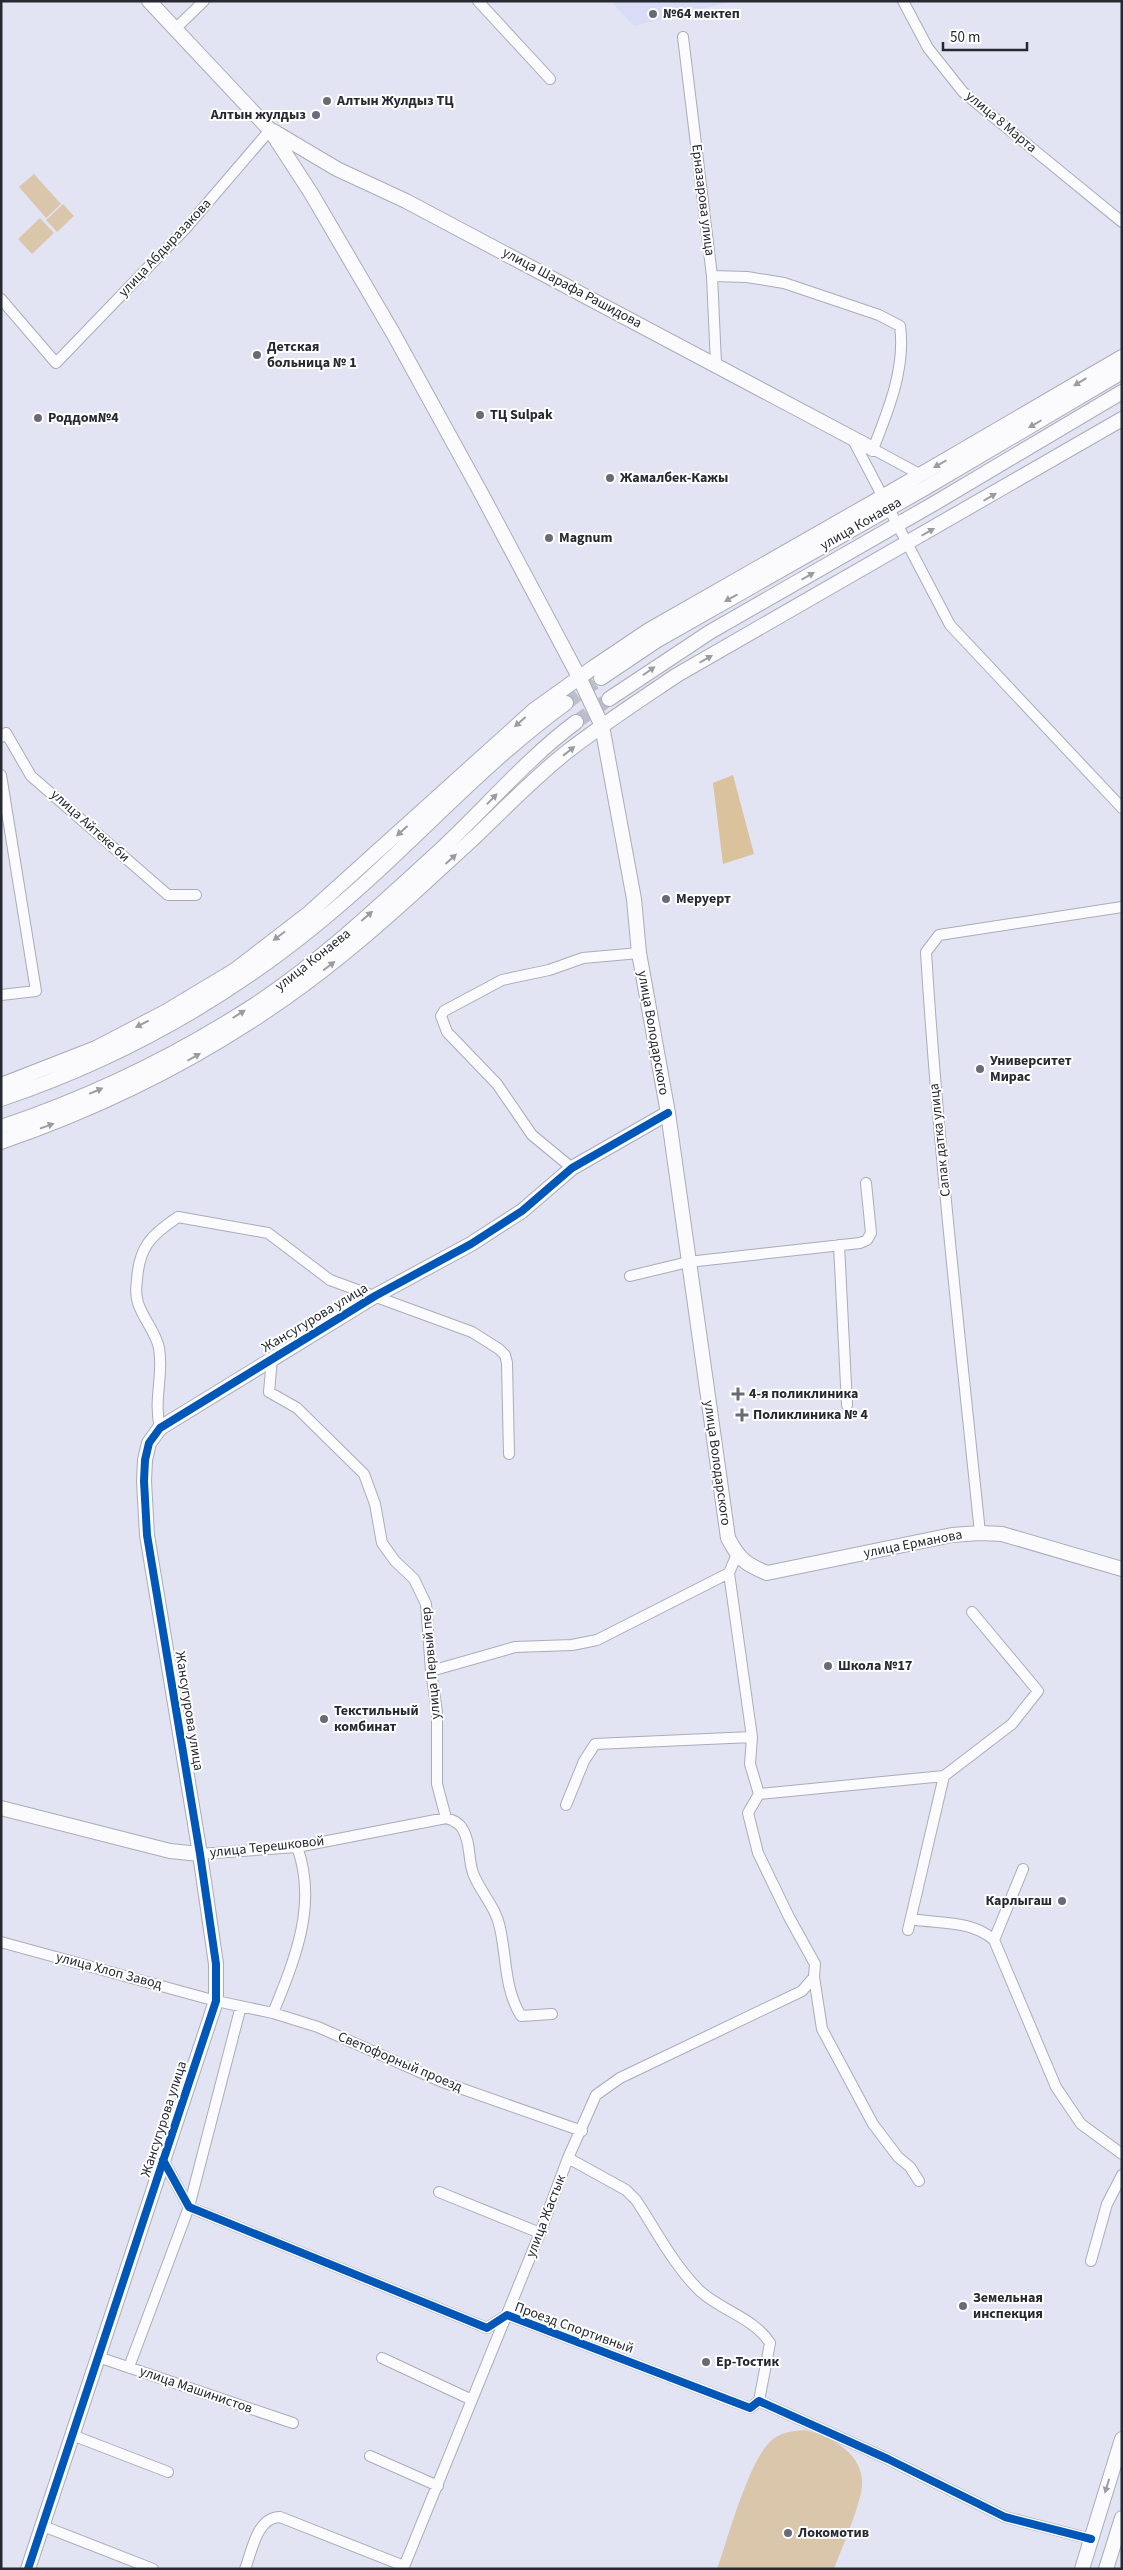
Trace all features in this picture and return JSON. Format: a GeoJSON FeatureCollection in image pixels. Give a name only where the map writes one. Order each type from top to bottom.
{"type":"FeatureCollection","features":[{"type":"Feature","properties":{"kind":"main road","name":"улица Шарафа Рашидова"},"geometry":{"type":"LineString","coordinates":[[150,1],[270,130],[321,209],[393,333],[579,677]]}},
{"type":"Feature","properties":{"kind":"main road","name":"улица Шарафа Рашидова"},"geometry":{"type":"LineString","coordinates":[[270,130],[337,169],[406,201],[873,449]]}},
{"type":"Feature","properties":{"kind":"main road"},"geometry":{"type":"LineString","coordinates":[[1,1085],[96,1048],[166,1012],[234,970],[309,913],[491,747],[534,710],[579,677],[648,630],[885,503],[921,475],[1122,357]]}},
{"type":"Feature","properties":{"kind":"main road","name":"улица Конаева"},"geometry":{"type":"LineString","coordinates":[[601,678],[656,641],[885,503],[1122,372]]}},
{"type":"Feature","properties":{"kind":"main road","name":"улица Конаева"},"geometry":{"type":"LineString","coordinates":[[609,699],[710,632],[896,523],[935,503],[1122,392]]}},
{"type":"Feature","properties":{"kind":"main road"},"geometry":{"type":"LineString","coordinates":[[1,1142],[52,1124],[118,1096],[192,1059],[265,1014],[343,955],[527,787],[602,726],[677,675],[948,521],[1122,419]]}},
{"type":"Feature","properties":{"kind":"main road","name":"улица Володарского"},"geometry":{"type":"LineString","coordinates":[[579,677],[602,726],[634,899],[639,953],[668,1113],[728,1538],[736,1554]]}},
{"type":"Feature","properties":{"kind":"main road","name":"улица Конаева"},"geometry":{"type":"LineString","coordinates":[[1,1099],[38,1087],[101,1060],[172,1024],[242,981],[318,924],[500,757],[566,703]]}},
{"type":"Feature","properties":{"kind":"main road","name":"улица Конаева"},"geometry":{"type":"LineString","coordinates":[[1,1127],[48,1112],[112,1084],[185,1048],[257,1003],[334,945],[465,827],[557,736],[576,722]]}},
{"type":"Feature","properties":{"kind":"main road","name":"Жансугурова улица"},"geometry":{"type":"LineString","coordinates":[[28,2569],[216,2001],[216,1964],[200,1854],[147,1535],[144,1481],[150,1442],[160,1428],[375,1296],[471,1244],[522,1211],[572,1168],[668,1113]]}},
{"type":"Feature","properties":{"kind":"main road","name":"улица Ерманова"},"geometry":{"type":"LineString","coordinates":[[736,1554],[748,1565],[767,1572],[952,1535],[980,1532],[1002,1534],[1122,1569]]}},
{"type":"Feature","properties":{"kind":"main road","name":"улица Терешковой"},"geometry":{"type":"LineString","coordinates":[[1,1808],[170,1851],[200,1854]]}},
{"type":"Feature","properties":{"kind":"main road"},"geometry":{"type":"LineString","coordinates":[[1082,2569],[1122,2440]]}},
{"type":"Feature","properties":{"kind":"main road"},"geometry":{"type":"LineString","coordinates":[[1106,2569],[1122,2518]]}},
{"type":"Feature","properties":{"kind":"street"},"geometry":{"type":"LineString","coordinates":[[175,29],[204,1]]}},
{"type":"Feature","properties":{"kind":"street"},"geometry":{"type":"LineString","coordinates":[[478,1],[550,79]]}},
{"type":"Feature","properties":{"kind":"street","name":"улица 8 Марта"},"geometry":{"type":"LineString","coordinates":[[903,1],[928,48],[963,92],[1122,222]]}},
{"type":"Feature","properties":{"kind":"street","name":"Ерназарова улица"},"geometry":{"type":"LineString","coordinates":[[683,37],[712,276],[716,364]]}},
{"type":"Feature","properties":{"kind":"street","name":"улица Абдыразакова"},"geometry":{"type":"LineString","coordinates":[[1,299],[56,363],[186,228],[270,130]]}},
{"type":"Feature","properties":{"kind":"street"},"geometry":{"type":"LineString","coordinates":[[712,276],[747,277],[784,283],[880,315],[900,326],[901,343],[893,396],[873,449],[921,475]]}},
{"type":"Feature","properties":{"kind":"street"},"geometry":{"type":"LineString","coordinates":[[852,438],[950,625],[1122,808]]}},
{"type":"Feature","properties":{"kind":"street","name":"улица Айтеке би"},"geometry":{"type":"LineString","coordinates":[[1,737],[6,733],[31,776],[168,895],[196,895]]}},
{"type":"Feature","properties":{"kind":"street"},"geometry":{"type":"LineString","coordinates":[[1,775],[36,991],[1,995]]}},
{"type":"Feature","properties":{"kind":"street","name":"Сапак датка улица"},"geometry":{"type":"LineString","coordinates":[[980,1532],[954,1264],[938,1127],[926,952],[939,935],[1122,907]]}},
{"type":"Feature","properties":{"kind":"street"},"geometry":{"type":"LineString","coordinates":[[572,1168],[532,1135],[497,1084],[447,1032],[441,1016],[444,1011],[502,980],[549,970],[583,958],[639,953]]}},
{"type":"Feature","properties":{"kind":"street"},"geometry":{"type":"LineString","coordinates":[[630,1276],[688,1262],[860,1243],[870,1236],[866,1183]]}},
{"type":"Feature","properties":{"kind":"street"},"geometry":{"type":"LineString","coordinates":[[160,1428],[157,1413],[160,1366],[159,1347],[137,1302],[138,1270],[144,1246],[150,1238],[178,1216],[268,1233],[330,1280],[472,1332],[505,1355],[510,1454]]}},
{"type":"Feature","properties":{"kind":"street"},"geometry":{"type":"LineString","coordinates":[[840,1245],[847,1405]]}},
{"type":"Feature","properties":{"kind":"street","name":"улица Первый пер"},"geometry":{"type":"LineString","coordinates":[[272,1358],[269,1392],[297,1408],[364,1474],[374,1504],[382,1543],[414,1579],[426,1604],[431,1671],[437,1712],[437,1784],[446,1818]]}},
{"type":"Feature","properties":{"kind":"street"},"geometry":{"type":"LineString","coordinates":[[736,1554],[729,1573],[752,1737],[750,1764],[759,1794],[748,1813],[758,1853],[789,1917],[815,1964],[814,1977],[822,2029],[873,2124],[898,2157],[910,2167],[919,2181]]}},
{"type":"Feature","properties":{"kind":"street"},"geometry":{"type":"LineString","coordinates":[[431,1671],[515,1647],[572,1644],[597,1640],[729,1573]]}},
{"type":"Feature","properties":{"kind":"street"},"geometry":{"type":"LineString","coordinates":[[759,1794],[944,1776],[1012,1724],[1038,1691],[972,1612]]}},
{"type":"Feature","properties":{"kind":"street"},"geometry":{"type":"LineString","coordinates":[[566,1805],[584,1761],[595,1744],[752,1737]]}},
{"type":"Feature","properties":{"kind":"street"},"geometry":{"type":"LineString","coordinates":[[944,1776],[910,1924],[967,1926],[984,1931],[994,1940],[1056,2088],[1081,2124],[1122,2154]]}},
{"type":"Feature","properties":{"kind":"street"},"geometry":{"type":"LineString","coordinates":[[446,1818],[454,1820],[462,1828],[467,1839],[472,1870],[477,1882],[496,1912],[512,2001],[521,2016],[552,2014]]}},
{"type":"Feature","properties":{"kind":"street","name":"улица Терешковой"},"geometry":{"type":"LineString","coordinates":[[200,1854],[297,1847],[446,1818]]}},
{"type":"Feature","properties":{"kind":"street"},"geometry":{"type":"LineString","coordinates":[[273,2012],[297,1951],[304,1921],[304,1881],[297,1847]]}},
{"type":"Feature","properties":{"kind":"street"},"geometry":{"type":"LineString","coordinates":[[994,1940],[1023,1869]]}},
{"type":"Feature","properties":{"kind":"street","name":"улица Хлоп Завод"},"geometry":{"type":"LineString","coordinates":[[1,1942],[216,2001]]}},
{"type":"Feature","properties":{"kind":"street","name":"улица Жастык"},"geometry":{"type":"LineString","coordinates":[[403,2567],[507,2315],[568,2158],[582,2131],[596,2095],[620,2078],[802,1991],[814,1977]]}},
{"type":"Feature","properties":{"kind":"street","name":"Светофорный проезд"},"geometry":{"type":"LineString","coordinates":[[216,2001],[273,2012],[318,2027],[440,2081],[582,2131]]}},
{"type":"Feature","properties":{"kind":"street"},"geometry":{"type":"LineString","coordinates":[[129,2367],[189,2207],[241,2006]]}},
{"type":"Feature","properties":{"kind":"street"},"geometry":{"type":"LineString","coordinates":[[568,2158],[626,2190],[636,2200],[688,2278],[702,2292],[762,2331],[770,2343],[758,2401]]}},
{"type":"Feature","properties":{"kind":"street"},"geometry":{"type":"LineString","coordinates":[[163,2160],[189,2207]]}},
{"type":"Feature","properties":{"kind":"street"},"geometry":{"type":"LineString","coordinates":[[1091,2261],[1107,2204],[1122,2175]]}},
{"type":"Feature","properties":{"kind":"street"},"geometry":{"type":"LineString","coordinates":[[439,2192],[540,2233]]}},
{"type":"Feature","properties":{"kind":"street","name":"Проезд Спортивный"},"geometry":{"type":"LineString","coordinates":[[189,2207],[487,2328],[507,2315],[750,2408],[758,2401],[888,2459],[1005,2517],[1091,2539]]}},
{"type":"Feature","properties":{"kind":"street","name":"улица Машинистов"},"geometry":{"type":"LineString","coordinates":[[98,2357],[293,2423]]}},
{"type":"Feature","properties":{"kind":"street"},"geometry":{"type":"LineString","coordinates":[[382,2358],[472,2400]]}},
{"type":"Feature","properties":{"kind":"street"},"geometry":{"type":"LineString","coordinates":[[72,2435],[168,2472]]}},
{"type":"Feature","properties":{"kind":"street"},"geometry":{"type":"LineString","coordinates":[[370,2456],[438,2486]]}},
{"type":"Feature","properties":{"kind":"street"},"geometry":{"type":"LineString","coordinates":[[245,2569],[263,2523],[271,2517],[280,2518],[403,2567]]}},
{"type":"Feature","properties":{"kind":"street"},"geometry":{"type":"LineString","coordinates":[[43,2526],[153,2569]]}},
{"type":"Feature","properties":{"kind":"shaded area","name":"№64 мектеп"},"geometry":{"type":"Polygon","coordinates":[[[611,1],[734,1],[634,26],[611,1]]]}},
{"type":"Feature","properties":{"kind":"shaded area"},"geometry":{"type":"Polygon","coordinates":[[[34,174],[61,204],[46,218],[19,187],[34,174]]]}},
{"type":"Feature","properties":{"kind":"shaded area"},"geometry":{"type":"Polygon","coordinates":[[[63,204],[74,216],[57,232],[46,220],[63,204]]]}},
{"type":"Feature","properties":{"kind":"shaded area"},"geometry":{"type":"Polygon","coordinates":[[[40,218],[54,233],[32,254],[18,239],[40,218]]]}},
{"type":"Feature","properties":{"kind":"shaded area"},"geometry":{"type":"Polygon","coordinates":[[[733,775],[754,854],[723,864],[713,783],[733,775]]]}},
{"type":"Feature","properties":{"kind":"shaded area","name":"Локомотив"},"geometry":{"type":"Polygon","coordinates":[[[805,2430],[824,2436],[842,2446],[856,2461],[860,2470],[862,2488],[834,2569],[717,2569],[746,2484],[761,2453],[777,2436],[805,2430]]]}},
{"type":"Feature","properties":{"kind":"tunnel"},"geometry":{"type":"LineString","coordinates":[[566,703],[601,678]]}},
{"type":"Feature","properties":{"kind":"tunnel"},"geometry":{"type":"LineString","coordinates":[[576,722],[609,699]]}},
{"type":"Feature","properties":{"kind":"cycle path"},"geometry":{"type":"LineString","coordinates":[[28,2569],[216,2001],[216,1964],[200,1854],[147,1535],[144,1481],[145,1460],[149,1443],[160,1428],[375,1296],[471,1244],[522,1211],[572,1168],[668,1113]]}},
{"type":"Feature","properties":{"kind":"cycle path"},"geometry":{"type":"LineString","coordinates":[[163,2160],[189,2207],[487,2328],[507,2315],[750,2408],[759,2401],[888,2459],[1005,2517],[1091,2539]]}},
{"type":"Feature","properties":{"kind":"place","name":"№64 мектеп"},"geometry":{"type":"Point","coordinates":[653,14]}},
{"type":"Feature","properties":{"kind":"place","name":"Алтын Жулдыз ТЦ"},"geometry":{"type":"Point","coordinates":[327,101]}},
{"type":"Feature","properties":{"kind":"place","name":"Алтын жулдыз"},"geometry":{"type":"Point","coordinates":[316,115]}},
{"type":"Feature","properties":{"kind":"place","name":"Детская больница № 1"},"geometry":{"type":"Point","coordinates":[257,355]}},
{"type":"Feature","properties":{"kind":"place","name":"ТЦ Sulpak"},"geometry":{"type":"Point","coordinates":[480,415]}},
{"type":"Feature","properties":{"kind":"place","name":"Роддом№4"},"geometry":{"type":"Point","coordinates":[38,418]}},
{"type":"Feature","properties":{"kind":"place","name":"Жамалбек-Кажы"},"geometry":{"type":"Point","coordinates":[610,478]}},
{"type":"Feature","properties":{"kind":"place","name":"Magnum"},"geometry":{"type":"Point","coordinates":[549,538]}},
{"type":"Feature","properties":{"kind":"place","name":"Меруерт"},"geometry":{"type":"Point","coordinates":[666,899]}},
{"type":"Feature","properties":{"kind":"place","name":"Университет Мирас"},"geometry":{"type":"Point","coordinates":[980,1069]}},
{"type":"Feature","properties":{"kind":"place","name":"4-я поликлиника"},"geometry":{"type":"Point","coordinates":[738,1394]}},
{"type":"Feature","properties":{"kind":"place","name":"Поликлиника № 4"},"geometry":{"type":"Point","coordinates":[742,1415]}},
{"type":"Feature","properties":{"kind":"place","name":"Школа №17"},"geometry":{"type":"Point","coordinates":[828,1666]}},
{"type":"Feature","properties":{"kind":"place","name":"Текстильный комбинат"},"geometry":{"type":"Point","coordinates":[324,1719]}},
{"type":"Feature","properties":{"kind":"place","name":"Карлыгаш"},"geometry":{"type":"Point","coordinates":[1062,1901]}},
{"type":"Feature","properties":{"kind":"place","name":"Земельная инспекция"},"geometry":{"type":"Point","coordinates":[963,2306]}},
{"type":"Feature","properties":{"kind":"place","name":"Ер-Тостик"},"geometry":{"type":"Point","coordinates":[706,2362]}},
{"type":"Feature","properties":{"kind":"place","name":"Локомотив"},"geometry":{"type":"Point","coordinates":[788,2533]}}]}
